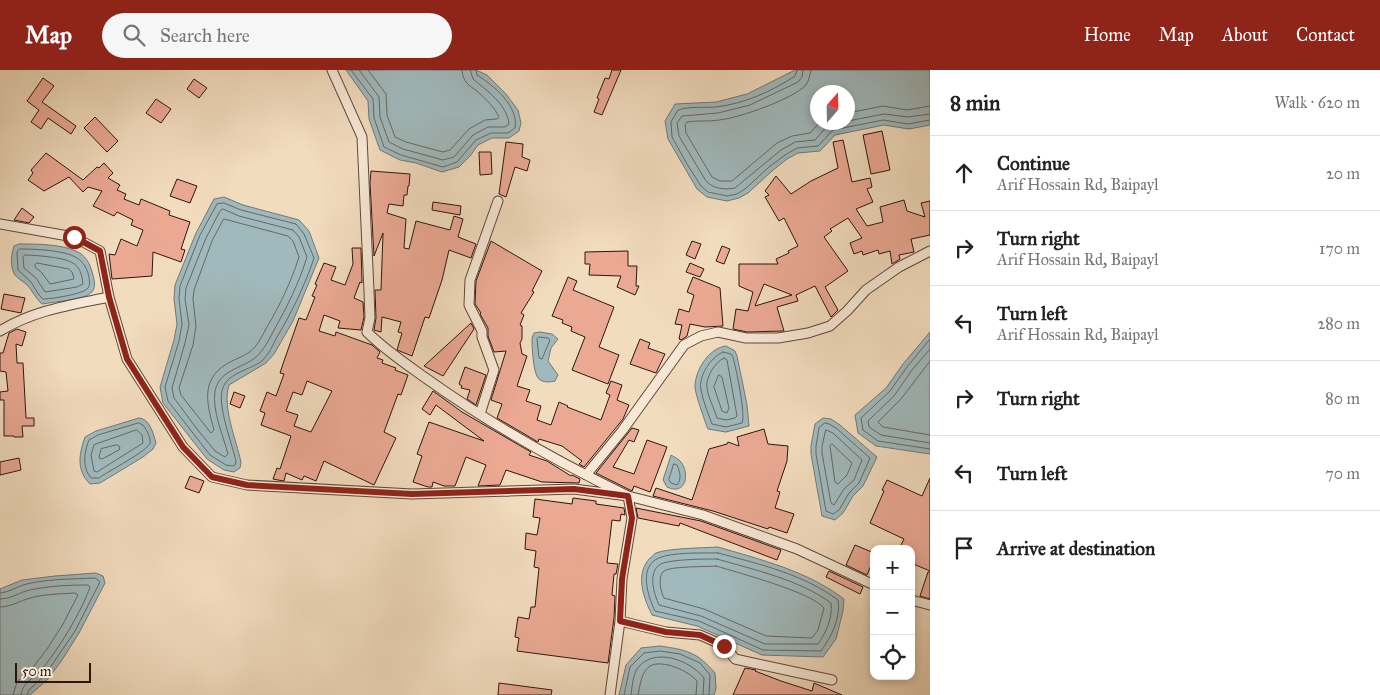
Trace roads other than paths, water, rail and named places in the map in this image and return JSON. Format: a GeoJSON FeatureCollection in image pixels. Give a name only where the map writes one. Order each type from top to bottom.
{"type":"FeatureCollection","features":[{"type":"Feature","properties":{"kind":"street"},"geometry":{"type":"LineString","coordinates":[[332,70],[362,137],[370,300],[370,318],[367,332],[380,346],[453,398],[535,448],[628,496]]}},
{"type":"Feature","properties":{"kind":"street"},"geometry":{"type":"LineString","coordinates":[[480,414],[494,370],[482,337],[482,331],[471,311],[468,300],[470,280],[498,201]]}},
{"type":"Feature","properties":{"kind":"street"},"geometry":{"type":"LineString","coordinates":[[0,224],[74,237],[100,251],[109,297],[127,359],[183,447],[212,477],[247,485],[412,494],[574,489],[628,496],[703,515],[797,549],[870,583]]}},
{"type":"Feature","properties":{"kind":"street"},"geometry":{"type":"LineString","coordinates":[[586,475],[622,431],[684,345],[701,336],[718,332],[746,338],[778,338],[808,333],[830,326],[866,290],[899,267],[930,251]]}},
{"type":"Feature","properties":{"kind":"street"},"geometry":{"type":"LineString","coordinates":[[0,331],[18,320],[50,309],[109,297]]}},
{"type":"Feature","properties":{"kind":"street"},"geometry":{"type":"LineString","coordinates":[[610,695],[620,621],[622,579],[632,518],[628,496]]}},
{"type":"Feature","properties":{"kind":"street"},"geometry":{"type":"LineString","coordinates":[[915,601],[930,604]]}},
{"type":"Feature","properties":{"kind":"street"},"geometry":{"type":"LineString","coordinates":[[620,621],[666,632],[700,635],[724,646],[735,659],[832,680]]}},
{"type":"Feature","properties":{"kind":"water"},"geometry":{"type":"Polygon","coordinates":[[[346,70],[476,70],[487,75],[506,94],[518,110],[521,123],[519,131],[509,138],[492,138],[478,145],[459,167],[442,172],[416,163],[400,160],[380,150],[369,119],[368,101],[346,70]]]}},
{"type":"Feature","properties":{"kind":"water"},"geometry":{"type":"Polygon","coordinates":[[[795,70],[930,70],[930,125],[909,129],[884,125],[835,135],[820,151],[798,153],[772,171],[748,193],[727,201],[707,197],[697,189],[668,139],[665,121],[675,104],[716,102],[747,94],[795,70]]]}},
{"type":"Feature","properties":{"kind":"water"},"geometry":{"type":"Polygon","coordinates":[[[224,197],[243,205],[299,220],[309,231],[319,258],[293,321],[274,354],[266,363],[229,385],[227,394],[228,413],[241,462],[240,468],[234,472],[224,470],[207,459],[163,403],[160,387],[177,324],[174,299],[175,285],[196,233],[214,199],[224,197]]]}},
{"type":"Feature","properties":{"kind":"water"},"geometry":{"type":"Polygon","coordinates":[[[19,244],[56,246],[79,253],[90,265],[94,280],[93,290],[82,297],[42,304],[29,287],[13,272],[12,253],[14,246],[19,244]]]}},
{"type":"Feature","properties":{"kind":"water"},"geometry":{"type":"Polygon","coordinates":[[[930,332],[930,454],[876,446],[858,433],[855,415],[886,388],[930,332]]]}},
{"type":"Feature","properties":{"kind":"water"},"geometry":{"type":"Polygon","coordinates":[[[534,333],[552,334],[558,339],[551,348],[548,361],[558,375],[555,381],[547,382],[541,380],[535,372],[532,338],[534,333]]]}},
{"type":"Feature","properties":{"kind":"water"},"geometry":{"type":"Polygon","coordinates":[[[726,346],[735,351],[737,356],[747,405],[749,426],[726,432],[708,429],[695,387],[697,374],[704,361],[714,351],[726,346]]]}},
{"type":"Feature","properties":{"kind":"water"},"geometry":{"type":"Polygon","coordinates":[[[139,418],[146,421],[150,427],[156,443],[153,449],[100,483],[90,484],[82,473],[80,462],[85,437],[96,431],[139,418]]]}},
{"type":"Feature","properties":{"kind":"water"},"geometry":{"type":"Polygon","coordinates":[[[823,418],[831,419],[840,425],[877,457],[863,486],[853,496],[843,513],[835,520],[822,516],[811,454],[815,424],[823,418]]]}},
{"type":"Feature","properties":{"kind":"water"},"geometry":{"type":"Polygon","coordinates":[[[671,455],[680,461],[684,467],[686,478],[678,489],[667,487],[663,480],[671,455]]]}},
{"type":"Feature","properties":{"kind":"water"},"geometry":{"type":"Polygon","coordinates":[[[718,547],[784,567],[830,589],[844,599],[836,639],[823,657],[762,655],[697,626],[652,615],[642,586],[645,564],[650,558],[656,553],[669,550],[718,547]]]}},
{"type":"Feature","properties":{"kind":"water"},"geometry":{"type":"Polygon","coordinates":[[[96,573],[103,576],[105,583],[79,633],[48,679],[30,695],[0,695],[0,589],[22,580],[96,573]]]}},
{"type":"Feature","properties":{"kind":"water"},"geometry":{"type":"Polygon","coordinates":[[[660,646],[685,651],[703,660],[715,673],[716,688],[714,695],[619,695],[626,665],[641,648],[660,646]]]}}]}
